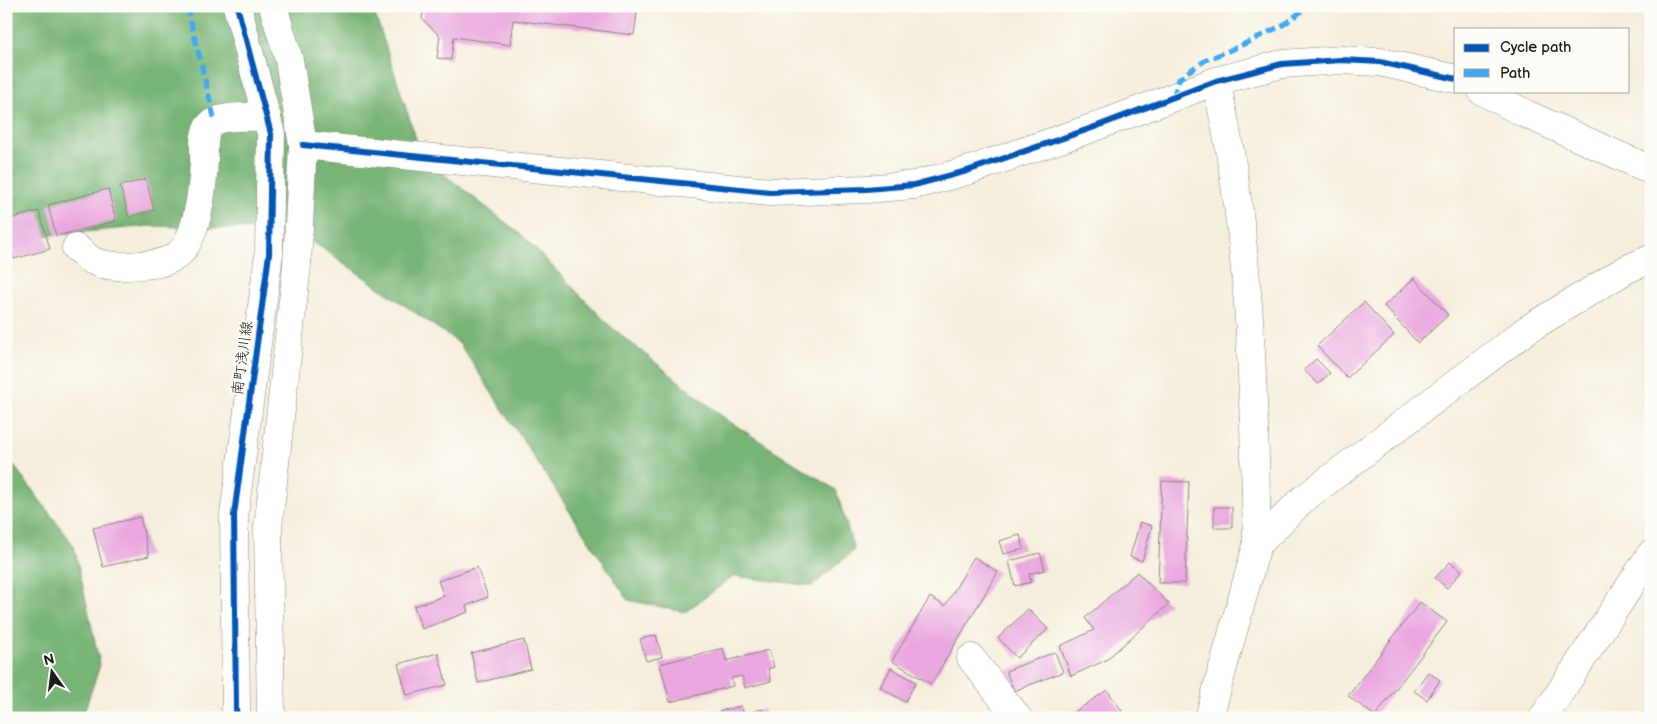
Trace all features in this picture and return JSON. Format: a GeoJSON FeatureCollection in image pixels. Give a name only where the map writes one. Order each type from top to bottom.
{"type":"FeatureCollection","features":[{"type":"Feature","properties":{"kind":"street","name":"南町浅川線"},"geometry":{"type":"LineString","coordinates":[[236,6],[271,134],[269,254],[234,516],[237,718]]}},
{"type":"Feature","properties":{"kind":"street"},"geometry":{"type":"LineString","coordinates":[[271,718],[268,527],[297,265],[303,145],[289,60],[273,6]]}},
{"type":"Feature","properties":{"kind":"street"},"geometry":{"type":"LineString","coordinates":[[303,145],[770,192],[866,189],[914,185],[967,171],[1092,128],[1216,81],[1282,64],[1341,60],[1380,62],[1454,80]]}},
{"type":"Feature","properties":{"kind":"street"},"geometry":{"type":"LineString","coordinates":[[1209,718],[1257,545],[1254,390],[1245,269],[1228,130],[1216,81]]}},
{"type":"Feature","properties":{"kind":"street"},"geometry":{"type":"LineString","coordinates":[[1484,92],[1526,114],[1651,170]]}},
{"type":"Feature","properties":{"kind":"street"},"geometry":{"type":"LineString","coordinates":[[76,248],[91,260],[115,265],[147,265],[174,258],[190,240],[203,185],[206,131],[210,124],[215,121],[228,119],[267,117]]}},
{"type":"Feature","properties":{"kind":"street"},"geometry":{"type":"LineString","coordinates":[[1257,545],[1302,500],[1528,329],[1626,269],[1651,259]]}},
{"type":"Feature","properties":{"kind":"street"},"geometry":{"type":"LineString","coordinates":[[1543,718],[1651,554]]}},
{"type":"Feature","properties":{"kind":"street"},"geometry":{"type":"LineString","coordinates":[[972,658],[1018,718]]}},
{"type":"Feature","properties":{"kind":"green space"},"geometry":{"type":"Polygon","coordinates":[[[6,6],[374,6],[422,157],[523,236],[610,326],[727,420],[836,490],[854,550],[812,586],[734,576],[685,612],[628,600],[459,343],[296,230],[150,226],[6,239],[6,6]]]}},
{"type":"Feature","properties":{"kind":"green space"},"geometry":{"type":"Polygon","coordinates":[[[6,455],[74,546],[100,665],[82,718],[6,718],[6,455]]]}},
{"type":"Feature","properties":{"kind":"building"},"geometry":{"type":"Polygon","coordinates":[[[424,6],[638,6],[634,35],[513,20],[510,45],[454,37],[451,60],[437,58],[440,36],[422,19],[424,6]]]}},
{"type":"Feature","properties":{"kind":"building"},"geometry":{"type":"Polygon","coordinates":[[[146,179],[154,210],[129,217],[120,186],[146,179]]]}},
{"type":"Feature","properties":{"kind":"building"},"geometry":{"type":"Polygon","coordinates":[[[108,189],[116,221],[56,236],[48,205],[108,189]]]}},
{"type":"Feature","properties":{"kind":"building"},"geometry":{"type":"Polygon","coordinates":[[[39,211],[50,249],[14,259],[6,232],[6,220],[39,211]]]}},
{"type":"Feature","properties":{"kind":"building"},"geometry":{"type":"Polygon","coordinates":[[[1414,278],[1448,315],[1418,343],[1384,306],[1414,278]]]}},
{"type":"Feature","properties":{"kind":"building"},"geometry":{"type":"Polygon","coordinates":[[[1364,302],[1394,335],[1347,378],[1317,346],[1364,302]]]}},
{"type":"Feature","properties":{"kind":"building"},"geometry":{"type":"Polygon","coordinates":[[[1316,359],[1330,373],[1318,384],[1304,370],[1316,359]]]}},
{"type":"Feature","properties":{"kind":"building"},"geometry":{"type":"Polygon","coordinates":[[[1162,481],[1189,482],[1185,583],[1158,583],[1162,481]]]}},
{"type":"Feature","properties":{"kind":"building"},"geometry":{"type":"Polygon","coordinates":[[[1214,507],[1232,507],[1232,528],[1214,528],[1214,507]]]}},
{"type":"Feature","properties":{"kind":"building"},"geometry":{"type":"Polygon","coordinates":[[[140,517],[149,556],[103,567],[93,528],[140,517]]]}},
{"type":"Feature","properties":{"kind":"building"},"geometry":{"type":"Polygon","coordinates":[[[1140,522],[1152,526],[1142,561],[1130,557],[1140,522]]]}},
{"type":"Feature","properties":{"kind":"building"},"geometry":{"type":"Polygon","coordinates":[[[1020,535],[1024,549],[1003,554],[999,541],[1020,535]]]}},
{"type":"Feature","properties":{"kind":"building"},"geometry":{"type":"Polygon","coordinates":[[[1040,553],[1045,570],[1029,574],[1031,582],[1015,586],[1009,561],[1040,553]]]}},
{"type":"Feature","properties":{"kind":"building"},"geometry":{"type":"Polygon","coordinates":[[[974,557],[998,572],[931,684],[892,661],[930,597],[945,606],[974,557]]]}},
{"type":"Feature","properties":{"kind":"building"},"geometry":{"type":"Polygon","coordinates":[[[1450,562],[1462,571],[1447,588],[1435,578],[1450,562]]]}},
{"type":"Feature","properties":{"kind":"building"},"geometry":{"type":"Polygon","coordinates":[[[477,567],[488,597],[466,606],[468,612],[422,629],[414,606],[444,596],[438,581],[477,567]]]}},
{"type":"Feature","properties":{"kind":"building"},"geometry":{"type":"Polygon","coordinates":[[[1137,572],[1169,604],[1106,660],[1071,676],[1060,646],[1094,630],[1085,618],[1137,572]]]}},
{"type":"Feature","properties":{"kind":"building"},"geometry":{"type":"Polygon","coordinates":[[[1420,602],[1447,622],[1375,716],[1348,696],[1420,602]]]}},
{"type":"Feature","properties":{"kind":"building"},"geometry":{"type":"Polygon","coordinates":[[[1028,609],[1048,629],[1017,658],[998,638],[1028,609]]]}},
{"type":"Feature","properties":{"kind":"building"},"geometry":{"type":"Polygon","coordinates":[[[656,635],[662,657],[646,661],[640,639],[656,635]]]}},
{"type":"Feature","properties":{"kind":"building"},"geometry":{"type":"Polygon","coordinates":[[[524,640],[531,669],[478,683],[471,653],[524,640]]]}},
{"type":"Feature","properties":{"kind":"building"},"geometry":{"type":"Polygon","coordinates":[[[723,648],[726,661],[769,650],[774,667],[768,669],[771,681],[745,688],[742,676],[731,678],[733,686],[670,702],[660,664],[723,648]]]}},
{"type":"Feature","properties":{"kind":"building"},"geometry":{"type":"Polygon","coordinates":[[[1055,652],[1063,672],[1014,691],[1006,671],[1055,652]]]}},
{"type":"Feature","properties":{"kind":"building"},"geometry":{"type":"Polygon","coordinates":[[[438,653],[447,685],[407,695],[398,664],[438,653]]]}},
{"type":"Feature","properties":{"kind":"building"},"geometry":{"type":"Polygon","coordinates":[[[891,668],[916,682],[905,702],[880,687],[891,668]]]}},
{"type":"Feature","properties":{"kind":"building"},"geometry":{"type":"Polygon","coordinates":[[[1428,672],[1440,680],[1427,700],[1414,691],[1428,672]]]}},
{"type":"Feature","properties":{"kind":"building"},"geometry":{"type":"Polygon","coordinates":[[[1107,690],[1122,711],[1113,718],[1066,718],[1107,690]]]}},
{"type":"Feature","properties":{"kind":"building"},"geometry":{"type":"Polygon","coordinates":[[[741,706],[744,715],[734,718],[721,718],[719,711],[741,706]]]}},
{"type":"Feature","properties":{"kind":"building"},"geometry":{"type":"Polygon","coordinates":[[[763,709],[765,718],[750,718],[748,713],[763,709]]]}},
{"type":"Feature","properties":{"kind":"marked path"},"geometry":{"type":"LineString","coordinates":[[187,6],[215,121]]}},
{"type":"Feature","properties":{"kind":"marked path"},"geometry":{"type":"LineString","coordinates":[[1173,97],[1179,79],[1189,71],[1206,60],[1283,25],[1302,11],[1303,6]]}},
{"type":"Feature","properties":{"kind":"cycle path"},"geometry":{"type":"LineString","coordinates":[[237,6],[271,134],[269,254],[234,515],[237,718]]}},
{"type":"Feature","properties":{"kind":"cycle path"},"geometry":{"type":"LineString","coordinates":[[303,145],[770,192],[866,189],[914,185],[967,171],[1092,128],[1216,81],[1282,64],[1341,60],[1380,62],[1454,79]]}}]}
